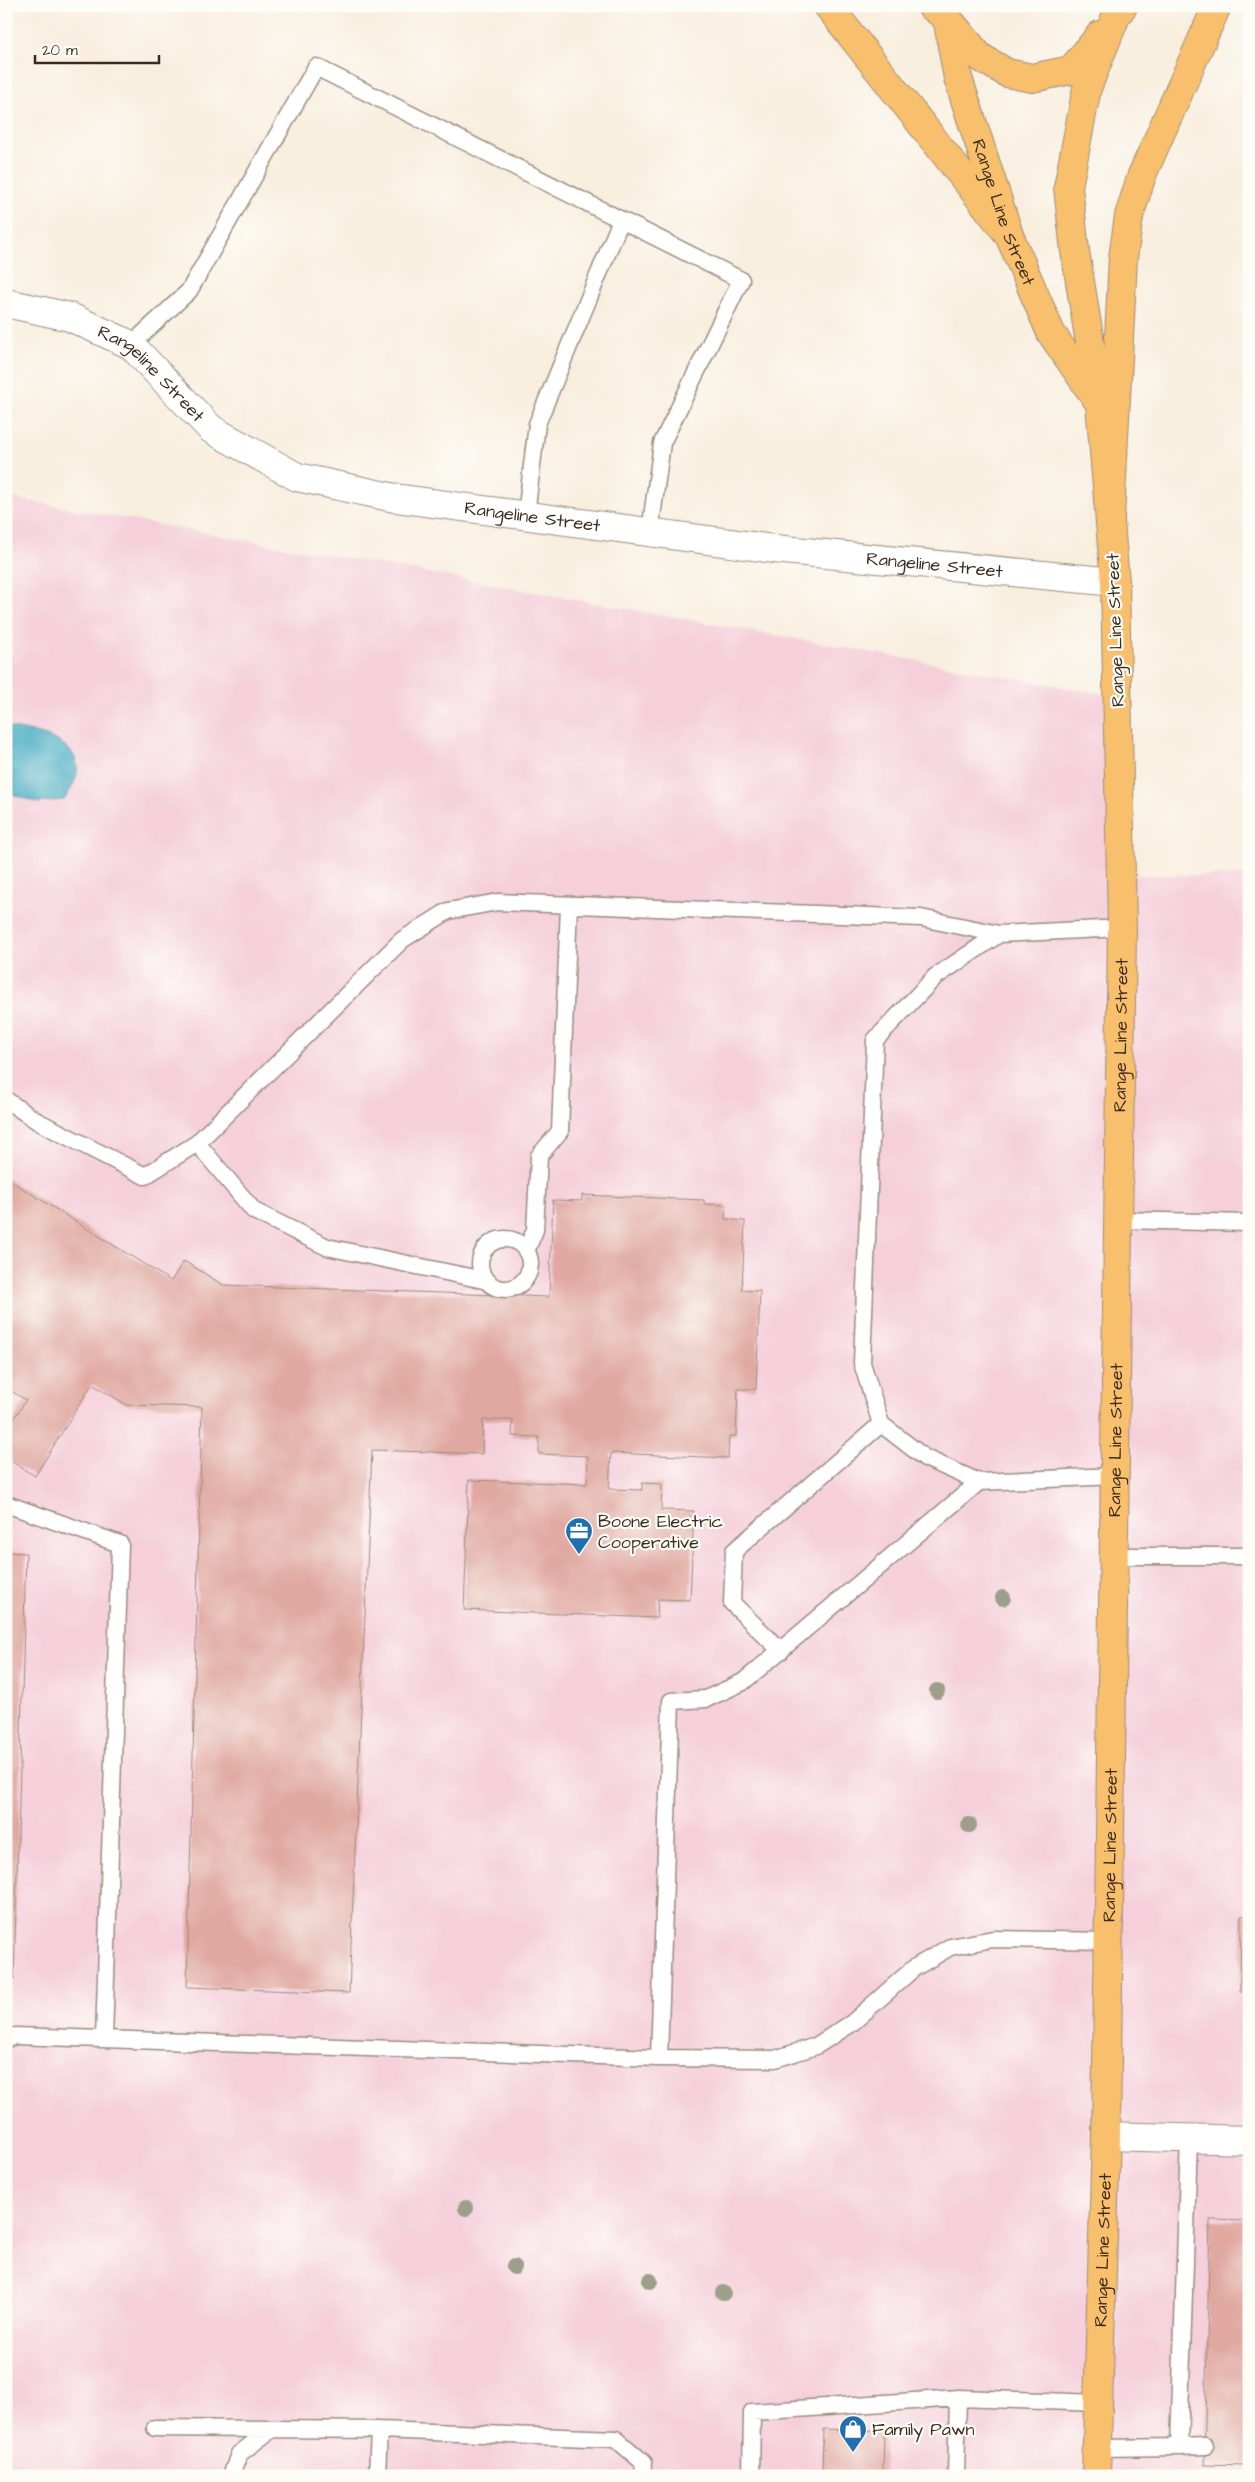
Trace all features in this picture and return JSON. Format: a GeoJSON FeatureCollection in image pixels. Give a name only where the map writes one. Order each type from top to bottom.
{"type":"FeatureCollection","features":[{"type":"Feature","properties":{"kind":"main road"},"geometry":{"type":"LineString","coordinates":[[828,6],[1010,235]]}},
{"type":"Feature","properties":{"kind":"main road"},"geometry":{"type":"LineString","coordinates":[[1110,517],[1124,258],[1129,216],[1142,175],[1217,6]]}},
{"type":"Feature","properties":{"kind":"main road"},"geometry":{"type":"LineString","coordinates":[[941,10],[980,57],[1007,73],[1032,78],[1071,70],[1119,9]]}},
{"type":"Feature","properties":{"kind":"main road","name":"Range Line Street"},"geometry":{"type":"LineString","coordinates":[[1096,2476],[1106,2136],[1122,928],[1115,582],[1100,404],[1075,251],[1068,187],[1088,88],[1119,9]]}},
{"type":"Feature","properties":{"kind":"main road","name":"Range Line Street"},"geometry":{"type":"LineString","coordinates":[[941,10],[958,78],[1010,235],[1051,333],[1100,404]]}},
{"type":"Feature","properties":{"kind":"street","name":"Rangeline Street"},"geometry":{"type":"LineString","coordinates":[[6,303],[70,317],[131,345],[211,429],[297,476],[395,498],[774,549],[1115,582]]}},
{"type":"Feature","properties":{"kind":"street"},"geometry":{"type":"LineString","coordinates":[[1106,2136],[1249,2140]]}},
{"type":"Feature","properties":{"kind":"lane"},"geometry":{"type":"LineString","coordinates":[[131,345],[189,290],[316,67],[740,280],[662,444],[650,532]]}},
{"type":"Feature","properties":{"kind":"lane"},"geometry":{"type":"LineString","coordinates":[[526,515],[537,424],[621,220]]}},
{"type":"Feature","properties":{"kind":"lane"},"geometry":{"type":"LineString","coordinates":[[6,1100],[37,1121],[145,1176],[197,1143],[402,940],[448,911],[498,902],[921,918],[999,934],[1122,928]]}},
{"type":"Feature","properties":{"kind":"lane"},"geometry":{"type":"LineString","coordinates":[[526,1251],[535,1230],[539,1156],[560,1131],[569,905]]}},
{"type":"Feature","properties":{"kind":"lane"},"geometry":{"type":"LineString","coordinates":[[999,934],[935,977],[875,1040],[862,1363],[881,1424],[925,1458],[979,1482],[1115,1476]]}},
{"type":"Feature","properties":{"kind":"lane"},"geometry":{"type":"LineString","coordinates":[[197,1143],[254,1211],[327,1247],[488,1281],[503,1289],[518,1285],[529,1274],[530,1258],[526,1251],[515,1241],[498,1240],[490,1243],[481,1258],[482,1274],[488,1281]]}},
{"type":"Feature","properties":{"kind":"lane"},"geometry":{"type":"LineString","coordinates":[[1119,1220],[1249,1224]]}},
{"type":"Feature","properties":{"kind":"lane"},"geometry":{"type":"LineString","coordinates":[[781,1651],[732,1603],[734,1551],[881,1424]]}},
{"type":"Feature","properties":{"kind":"lane"},"geometry":{"type":"LineString","coordinates":[[659,2058],[671,1701],[706,1699],[743,1682],[979,1482]]}},
{"type":"Feature","properties":{"kind":"lane"},"geometry":{"type":"LineString","coordinates":[[6,1504],[120,1544],[104,2039]]}},
{"type":"Feature","properties":{"kind":"lane"},"geometry":{"type":"LineString","coordinates":[[1113,1556],[1249,1556]]}},
{"type":"Feature","properties":{"kind":"lane"},"geometry":{"type":"LineString","coordinates":[[6,2039],[15,2036],[659,2058],[776,2059],[816,2046],[852,2023],[914,1968],[950,1947],[993,1939],[1108,1941]]}},
{"type":"Feature","properties":{"kind":"lane"},"geometry":{"type":"LineString","coordinates":[[1179,2447],[1189,2138]]}},
{"type":"Feature","properties":{"kind":"lane"},"geometry":{"type":"LineString","coordinates":[[956,2476],[958,2398]]}},
{"type":"Feature","properties":{"kind":"lane"},"geometry":{"type":"LineString","coordinates":[[751,2476],[752,2412],[958,2398],[1098,2403]]}},
{"type":"Feature","properties":{"kind":"lane"},"geometry":{"type":"LineString","coordinates":[[155,2428],[378,2430],[616,2440],[644,2463],[643,2476]]}},
{"type":"Feature","properties":{"kind":"lane"},"geometry":{"type":"LineString","coordinates":[[231,2476],[239,2454],[272,2429]]}},
{"type":"Feature","properties":{"kind":"lane"},"geometry":{"type":"LineString","coordinates":[[376,2476],[378,2430]]}},
{"type":"Feature","properties":{"kind":"lane"},"geometry":{"type":"LineString","coordinates":[[1097,2448],[1205,2446]]}},
{"type":"Feature","properties":{"kind":"shaded area"},"geometry":{"type":"Polygon","coordinates":[[[6,497],[1108,695],[1113,957],[1089,2476],[6,2476],[6,497]]]}},
{"type":"Feature","properties":{"kind":"shaded area"},"geometry":{"type":"Polygon","coordinates":[[[1128,875],[1249,876],[1249,2476],[1096,2476],[1128,875]]]}},
{"type":"Feature","properties":{"kind":"water"},"geometry":{"type":"Polygon","coordinates":[[[6,727],[38,733],[53,739],[65,746],[74,755],[77,767],[74,782],[64,800],[38,803],[6,792],[6,727]]]}},
{"type":"Feature","properties":{"kind":"building","name":"Boone Electric Cooperative"},"geometry":{"type":"Polygon","coordinates":[[[6,1178],[171,1281],[184,1261],[223,1285],[549,1297],[553,1200],[582,1201],[582,1195],[704,1200],[704,1204],[726,1205],[725,1219],[745,1221],[742,1290],[760,1291],[756,1389],[738,1389],[736,1436],[729,1436],[728,1458],[611,1453],[609,1489],[642,1490],[642,1483],[662,1484],[661,1510],[694,1511],[690,1600],[658,1599],[657,1618],[464,1610],[469,1480],[587,1484],[588,1456],[539,1454],[539,1437],[512,1436],[513,1420],[483,1420],[482,1454],[372,1450],[349,1993],[187,1987],[202,1407],[127,1405],[92,1384],[35,1476],[6,1458],[6,1431],[26,1400],[6,1388],[6,1178]]]}},
{"type":"Feature","properties":{"kind":"building"},"geometry":{"type":"Polygon","coordinates":[[[6,1552],[26,1553],[14,1979],[6,1979],[6,1552]]]}},
{"type":"Feature","properties":{"kind":"building"},"geometry":{"type":"Polygon","coordinates":[[[1241,1916],[1249,1916],[1249,1992],[1240,1992],[1241,1916]]]}},
{"type":"Feature","properties":{"kind":"building"},"geometry":{"type":"Polygon","coordinates":[[[1210,2220],[1249,2221],[1249,2465],[1204,2464],[1210,2220]]]}},
{"type":"Feature","properties":{"kind":"building","name":"Family Pawn"},"geometry":{"type":"Polygon","coordinates":[[[823,2429],[884,2431],[883,2476],[822,2476],[823,2429]]]}},
{"type":"Feature","properties":{"kind":"place","name":"Boone Electric Cooperative"},"geometry":{"type":"Point","coordinates":[579,1555]}},
{"type":"Feature","properties":{"kind":"place","name":"Family Pawn"},"geometry":{"type":"Point","coordinates":[853,2453]}}]}
